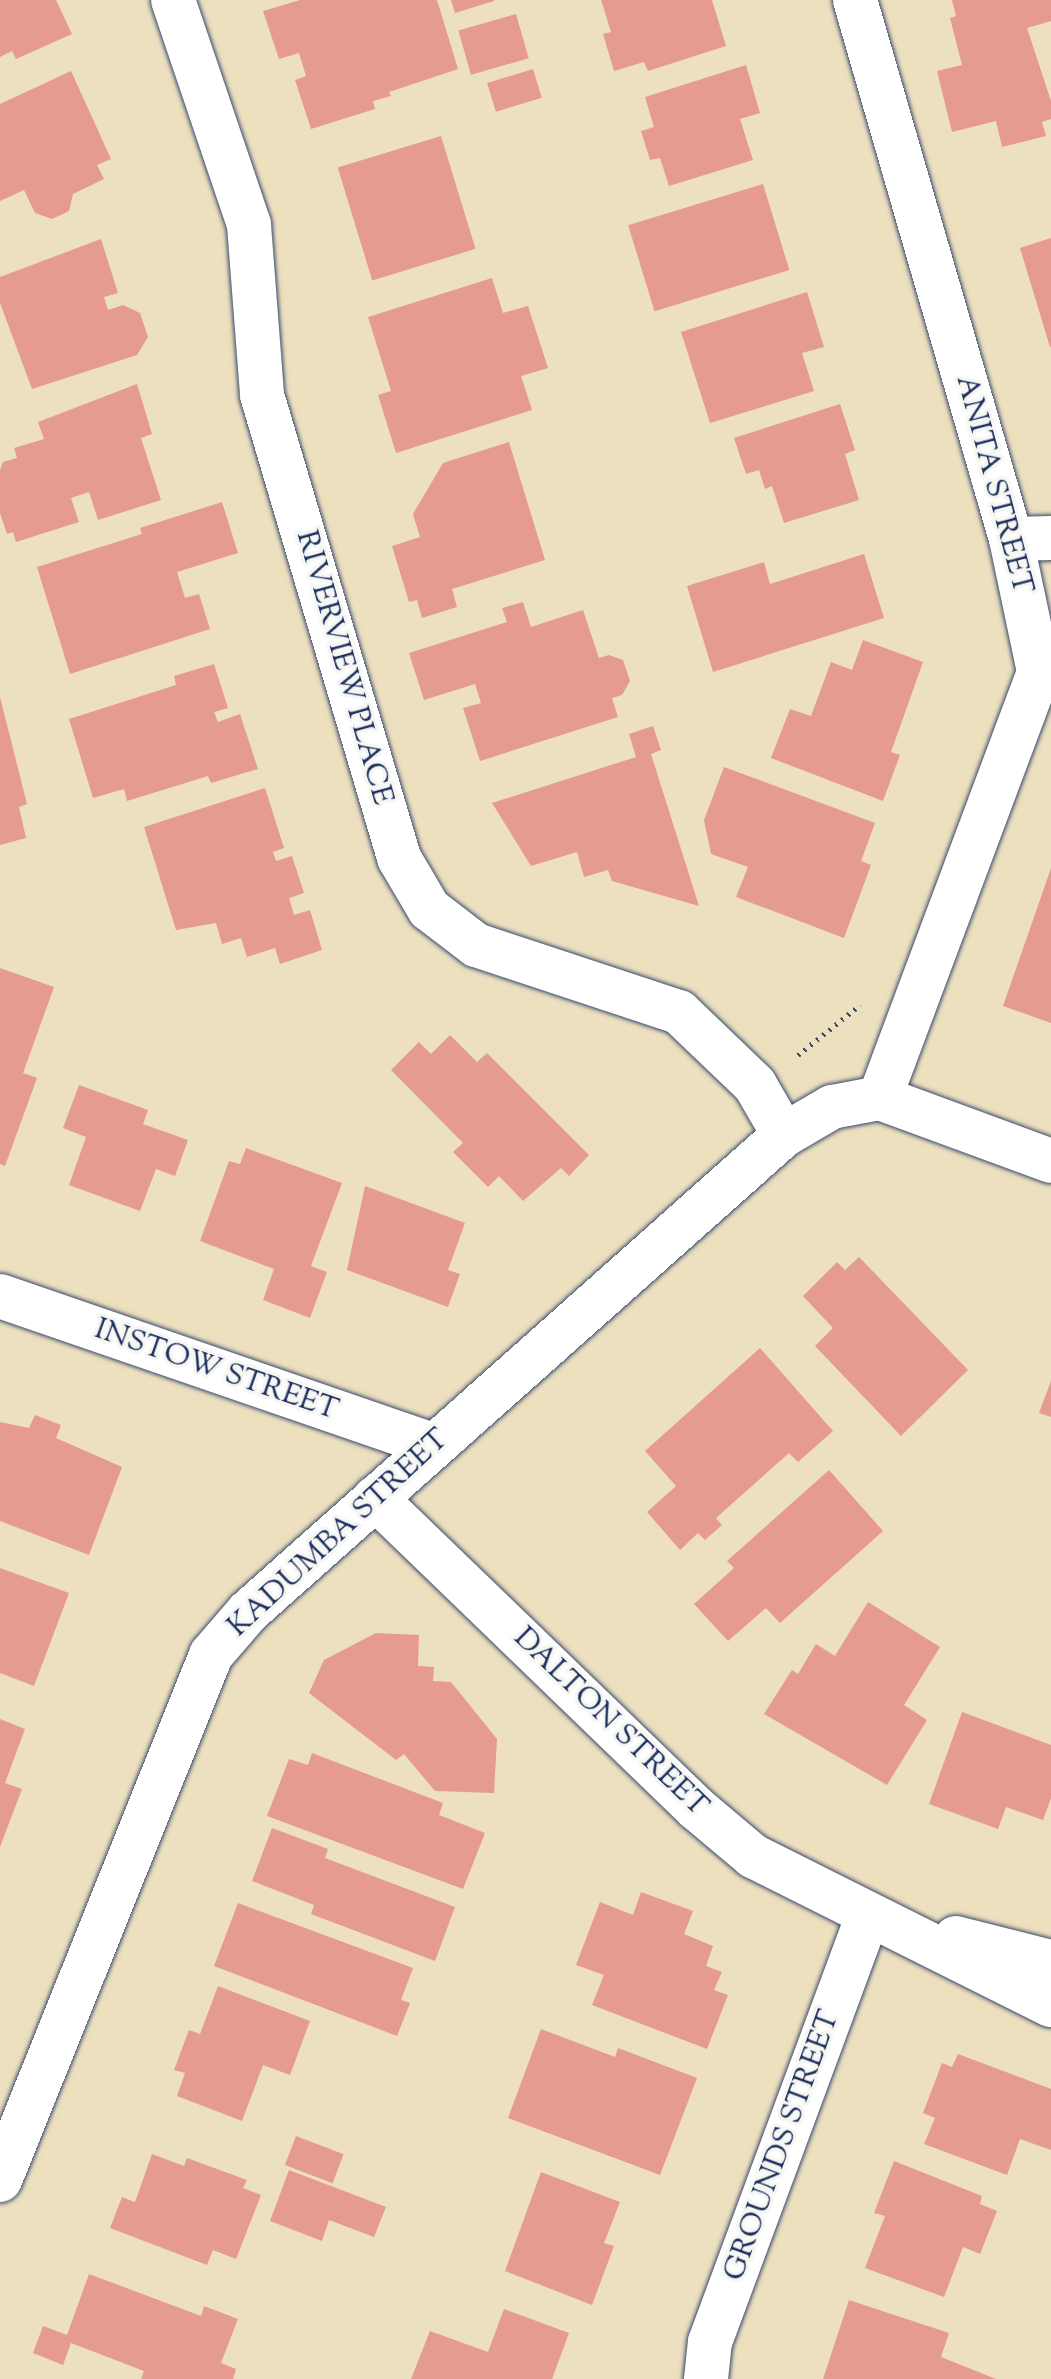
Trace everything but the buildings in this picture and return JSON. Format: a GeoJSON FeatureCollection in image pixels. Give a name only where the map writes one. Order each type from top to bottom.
{"type":"FeatureCollection","features":[{"type":"Feature","properties":{"kind":"street","name":"RIVERVIEW PLACE"},"geometry":{"type":"LineString","coordinates":[[173,0],[249,225],[262,395],[399,858],[429,909],[476,945],[679,1012],[755,1085],[784,1135]]}},
{"type":"Feature","properties":{"kind":"street","name":"ANITA STREET"},"geometry":{"type":"LineString","coordinates":[[855,0],[1031,539],[1039,672],[880,1098]]}},
{"type":"Feature","properties":{"kind":"street","name":"KADUMBA STREET"},"geometry":{"type":"LineString","coordinates":[[0,2180],[211,1655],[248,1612],[432,1445],[784,1135],[832,1107],[880,1098]]}},
{"type":"Feature","properties":{"kind":"street"},"geometry":{"type":"LineString","coordinates":[[880,1098],[1051,1161]]}},
{"type":"Feature","properties":{"kind":"street","name":"INSTOW STREET"},"geometry":{"type":"LineString","coordinates":[[0,1296],[432,1445]]}},
{"type":"Feature","properties":{"kind":"street","name":"DALTON STREET"},"geometry":{"type":"LineString","coordinates":[[375,1498],[696,1808],[753,1856],[1051,2005]]}},
{"type":"Feature","properties":{"kind":"street","name":"DALTON STREET"},"geometry":{"type":"LineString","coordinates":[[868,1915],[1051,1962]]}},
{"type":"Feature","properties":{"kind":"street","name":"GROUNDS STREET"},"geometry":{"type":"LineString","coordinates":[[706,2379],[710,2342],[868,1915]]}},
{"type":"Feature","properties":{"kind":"path"},"geometry":{"type":"LineString","coordinates":[[798,1055],[865,1001]]}}]}
